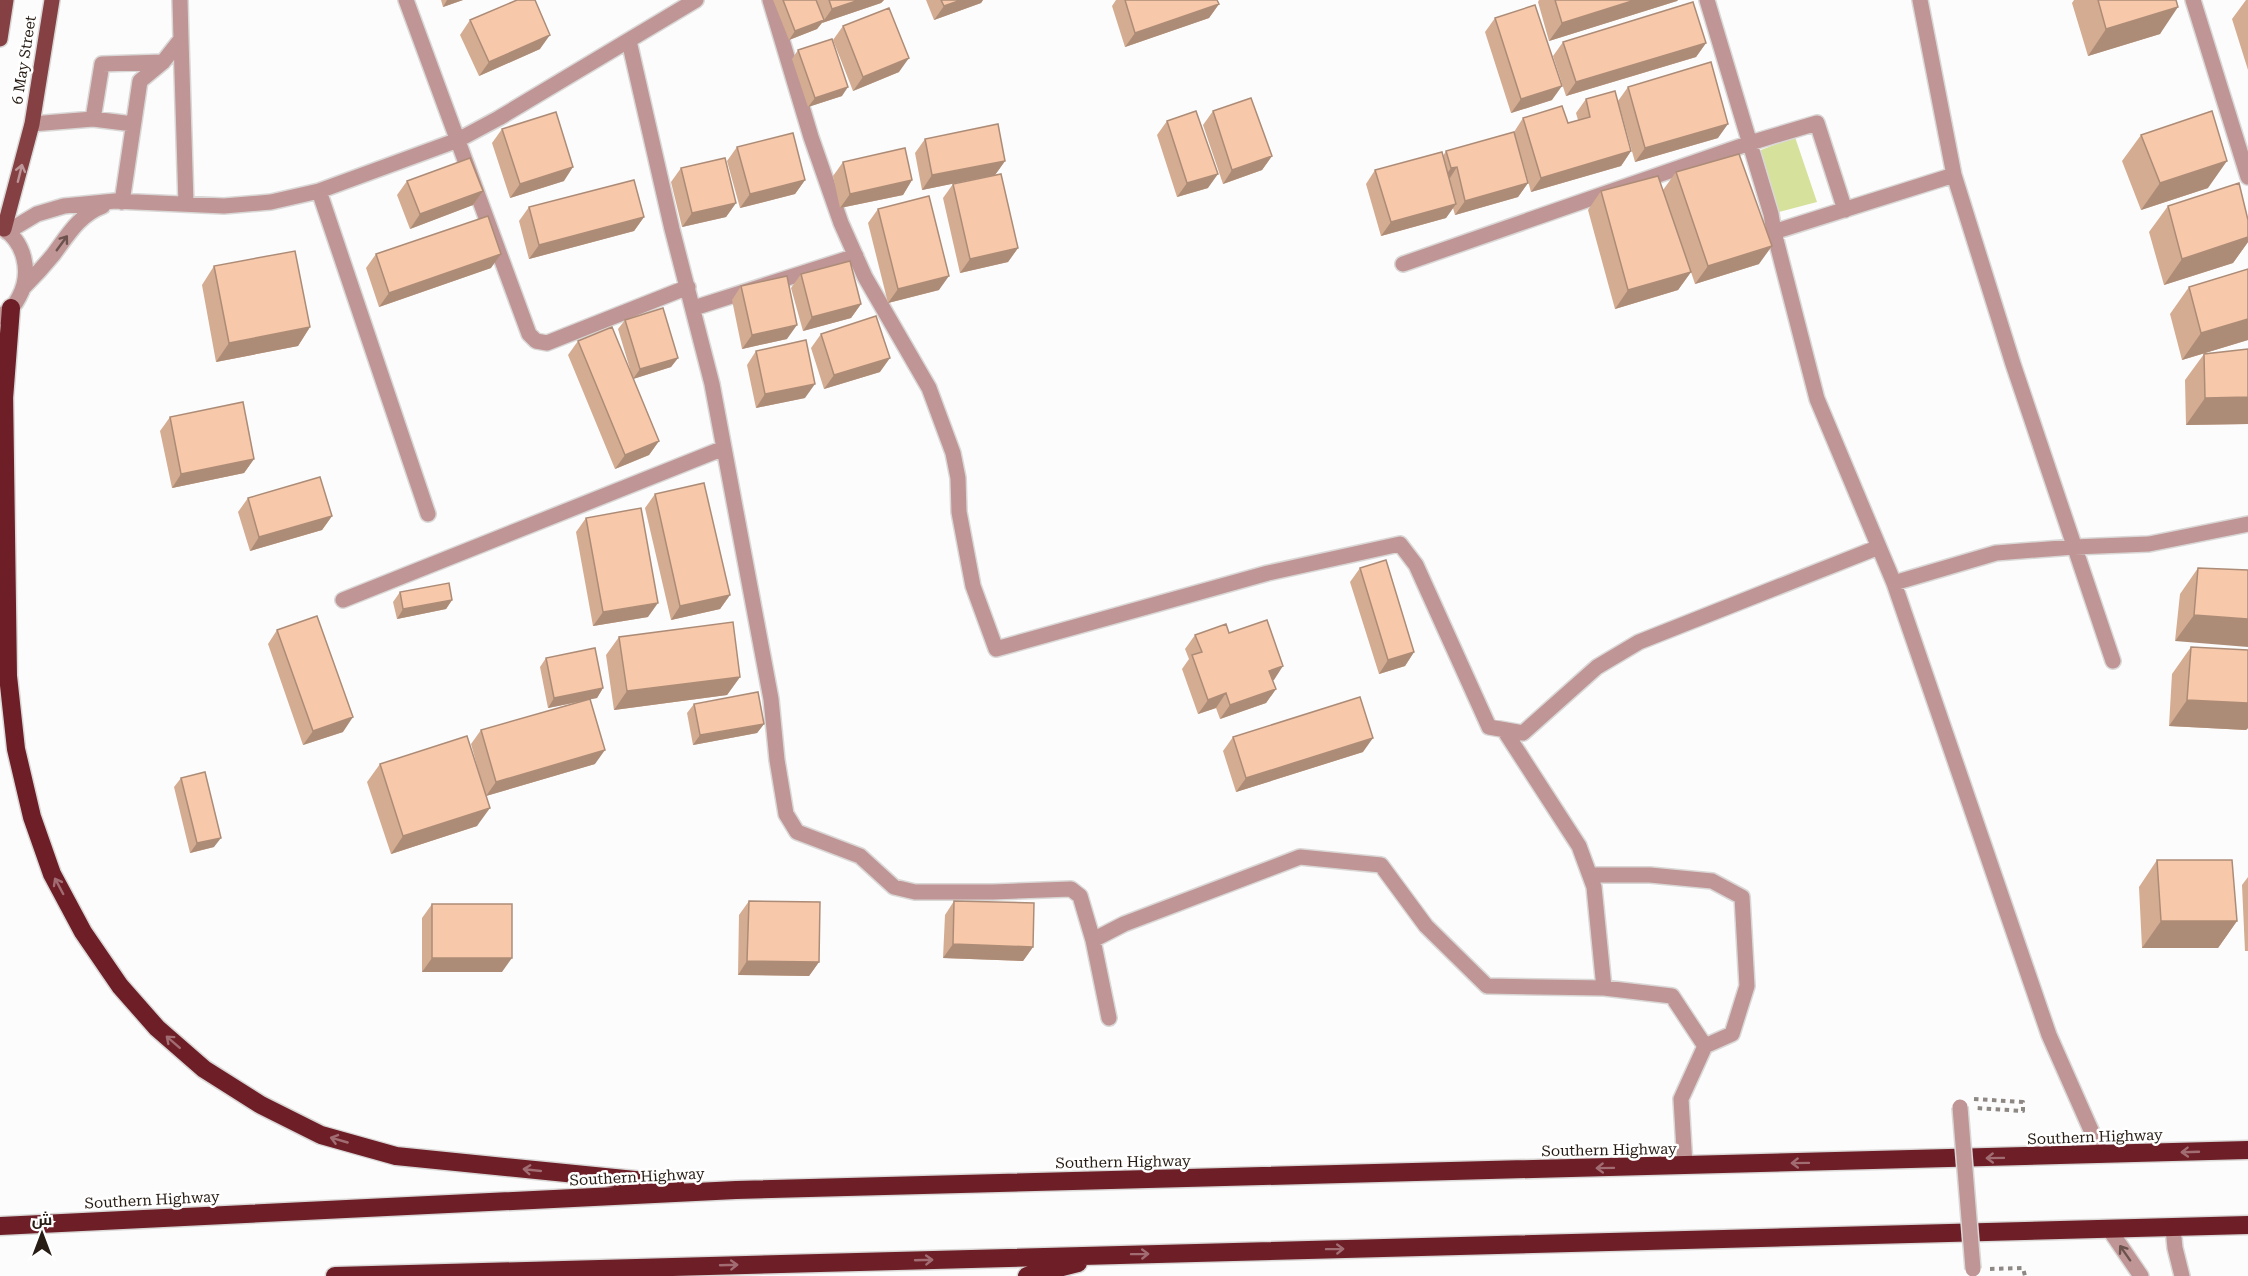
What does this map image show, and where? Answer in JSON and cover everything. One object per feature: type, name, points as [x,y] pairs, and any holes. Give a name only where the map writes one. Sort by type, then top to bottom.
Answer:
[{"type":"highway","points":[[0,460],[6,313]]},
{"type":"highway","points":[[4,389],[8,676],[16,749],[32,817],[52,874],[83,932],[120,986],[157,1028],[204,1070],[261,1105],[321,1135],[396,1156],[736,1190]]},
{"type":"highway","name":"Southern Highway","points":[[0,1226],[736,1190],[2248,1150]]},
{"type":"highway","points":[[335,1276],[2248,1225]]},
{"type":"highway","points":[[1028,1276],[1112,1255]]},
{"type":"main road","name":"6 May Street","points":[[0,39],[6,0]]},
{"type":"main road","name":"6 May Street","points":[[4,229],[32,124],[52,0]]},
{"type":"street","points":[[180,0],[186,204]]},
{"type":"street","points":[[406,0],[529,334],[536,341],[547,343],[688,286]]},
{"type":"street","points":[[24,287],[26,272],[24,257],[18,243],[4,229],[37,213],[64,206],[118,202],[224,206],[272,202],[319,191],[458,140],[696,0]]},
{"type":"street","points":[[770,0],[811,137],[841,223],[865,276],[929,388],[953,453],[958,478],[959,512],[973,586],[996,649],[1268,573],[1400,544],[1416,565],[1489,727],[1523,733],[1597,668],[1639,642],[1879,547]]},
{"type":"street","points":[[1707,0],[1772,214],[1774,232],[1817,399],[1894,583],[2049,1035],[2102,1155]]},
{"type":"street","points":[[1920,0],[1954,175],[2013,364],[2113,661]]},
{"type":"street","points":[[2193,0],[2248,177]]},
{"type":"street","points":[[118,202],[140,81],[163,62],[181,39]]},
{"type":"street","points":[[629,41],[672,229],[712,384],[771,699],[777,760],[786,814],[797,832],[860,856],[894,887],[915,892],[1071,889],[1080,896],[1093,940],[1109,1018]]},
{"type":"street","points":[[93,119],[102,64],[163,62]]},
{"type":"street","points":[[32,124],[93,119],[133,124]]},
{"type":"street","points":[[1402,264],[1750,143],[1817,123],[1845,210]]},
{"type":"street","points":[[1774,232],[1954,175]]},
{"type":"street","points":[[319,191],[428,514]]},
{"type":"street","points":[[6,313],[73,227],[91,211],[118,202]]},
{"type":"street","points":[[694,308],[856,256]]},
{"type":"street","points":[[343,600],[724,448]]},
{"type":"street","points":[[1894,583],[1996,553],[2149,544],[2248,524]]},
{"type":"street","points":[[1504,730],[1580,846],[1594,886],[1604,988]]},
{"type":"street","points":[[1093,940],[1124,924],[1300,857],[1381,865],[1426,926],[1486,986],[1604,988],[1672,996],[1706,1046]]},
{"type":"street","points":[[1590,875],[1650,875],[1712,881],[1742,897],[1747,986],[1732,1034],[1706,1046],[1682,1099],[1685,1166]]},
{"type":"street","points":[[1964,1103],[1973,1269]]},
{"type":"street","points":[[2173,1228],[2182,1276]]},
{"type":"street","points":[[2109,1229],[2141,1276]]},
{"type":"path","points":[[2023,1102],[2023,1111],[1964,1103],[2023,1102]]},
{"type":"path","points":[[1973,1269],[2023,1268],[2025,1276]]},
{"type":"green space","points":[[1795,137],[1817,202],[1771,214],[1753,153]]},
{"type":"building","points":[[517,0],[535,0],[550,35],[489,62],[470,20]]},
{"type":"building","points":[[783,0],[816,0],[824,20],[795,31]]},
{"type":"building","points":[[829,0],[859,0],[832,9]]},
{"type":"building","points":[[941,0],[961,0],[944,6]]},
{"type":"building","points":[[1125,0],[1217,0],[1219,4],[1135,33]]},
{"type":"building","points":[[1555,0],[1635,0],[1562,23]]},
{"type":"building","points":[[2098,0],[2176,0],[2178,7],[2106,29]]},
{"type":"building","points":[[1693,2],[1706,43],[1576,82],[1563,42]]},
{"type":"building","points":[[1535,5],[1562,86],[1521,99],[1495,18]]},
{"type":"building","points":[[889,8],[909,58],[863,77],[843,26]]},
{"type":"building","points":[[832,39],[848,87],[815,98],[798,50]]},
{"type":"building","points":[[1711,62],[1728,124],[1645,148],[1628,87]]},
{"type":"building","points":[[1615,91],[1631,151],[1541,178],[1523,118],[1562,106],[1568,123],[1590,117],[1586,99]]},
{"type":"building","points":[[1251,98],[1272,156],[1232,170],[1213,111]]},
{"type":"building","points":[[1196,111],[1218,174],[1187,183],[1167,121]]},
{"type":"building","points":[[2212,111],[2227,161],[2160,183],[2141,135]]},
{"type":"building","points":[[556,112],[573,167],[520,184],[502,129]]},
{"type":"building","points":[[998,124],[1005,161],[932,175],[925,139]]},
{"type":"building","points":[[1514,132],[1528,183],[1465,201],[1457,167],[1451,168],[1446,151]]},
{"type":"building","points":[[793,133],[805,180],[750,194],[737,147]]},
{"type":"building","points":[[905,148],[912,180],[850,194],[843,162]]},
{"type":"building","points":[[1442,152],[1456,204],[1391,222],[1375,170]]},
{"type":"building","points":[[1739,154],[1772,246],[1708,266],[1676,172]]},
{"type":"building","points":[[470,158],[483,191],[420,214],[407,181]]},
{"type":"building","points":[[725,158],[736,203],[692,213],[681,168]]},
{"type":"building","points":[[1001,174],[1018,248],[970,259],[953,184]]},
{"type":"building","points":[[1658,176],[1691,272],[1628,290],[1601,191]]},
{"type":"building","points":[[634,180],[644,217],[539,245],[529,207]]},
{"type":"building","points":[[2239,183],[2248,220],[2248,237],[2182,259],[2168,206]]},
{"type":"building","points":[[929,196],[949,276],[898,289],[878,209]]},
{"type":"building","points":[[488,216],[501,254],[389,293],[376,254]]},
{"type":"building","points":[[295,251],[310,327],[229,343],[214,266]]},
{"type":"building","points":[[850,261],[861,304],[812,317],[801,274]]},
{"type":"building","points":[[2248,269],[2248,319],[2201,333],[2189,287]]},
{"type":"building","points":[[787,276],[797,325],[752,335],[741,286]]},
{"type":"building","points":[[663,308],[678,358],[640,369],[625,320]]},
{"type":"building","points":[[876,316],[890,358],[834,375],[821,334]]},
{"type":"building","points":[[612,327],[659,441],[625,455],[578,341]]},
{"type":"building","points":[[806,340],[815,384],[765,394],[756,351]]},
{"type":"building","points":[[2248,349],[2248,397],[2205,398],[2204,354]]},
{"type":"building","points":[[243,402],[254,459],[181,474],[170,417]]},
{"type":"building","points":[[320,477],[332,516],[259,537],[248,498]]},
{"type":"building","points":[[704,483],[730,595],[680,606],[655,494]]},
{"type":"building","points":[[641,508],[658,603],[603,612],[586,518]]},
{"type":"building","points":[[1386,560],[1414,652],[1388,660],[1360,568]]},
{"type":"building","points":[[2198,568],[2248,570],[2248,619],[2194,615]]},
{"type":"building","points":[[449,583],[452,600],[403,609],[400,592]]},
{"type":"building","points":[[317,616],[353,717],[313,731],[277,630]]},
{"type":"building","points":[[1267,620],[1283,666],[1269,671],[1276,689],[1230,705],[1226,693],[1208,700],[1192,655],[1202,652],[1195,635],[1226,624],[1229,633]]},
{"type":"building","points":[[733,622],[740,677],[627,691],[619,637]]},
{"type":"building","points":[[2191,647],[2248,650],[2248,703],[2187,700]]},
{"type":"building","points":[[595,648],[603,688],[554,698],[546,658]]},
{"type":"building","points":[[758,692],[764,724],[700,735],[694,704]]},
{"type":"building","points":[[1360,697],[1373,738],[1246,778],[1233,737]]},
{"type":"building","points":[[590,699],[605,750],[496,782],[481,730]]},
{"type":"building","points":[[467,736],[490,808],[403,836],[380,764]]},
{"type":"building","points":[[205,772],[221,838],[197,843],[181,778]]},
{"type":"building","points":[[2157,860],[2232,860],[2237,921],[2161,921]]},
{"type":"building","points":[[749,901],[820,902],[819,962],[747,961]]},
{"type":"building","points":[[954,901],[1034,903],[1033,947],[953,944]]},
{"type":"building","points":[[432,904],[512,904],[512,958],[432,958]]}]
